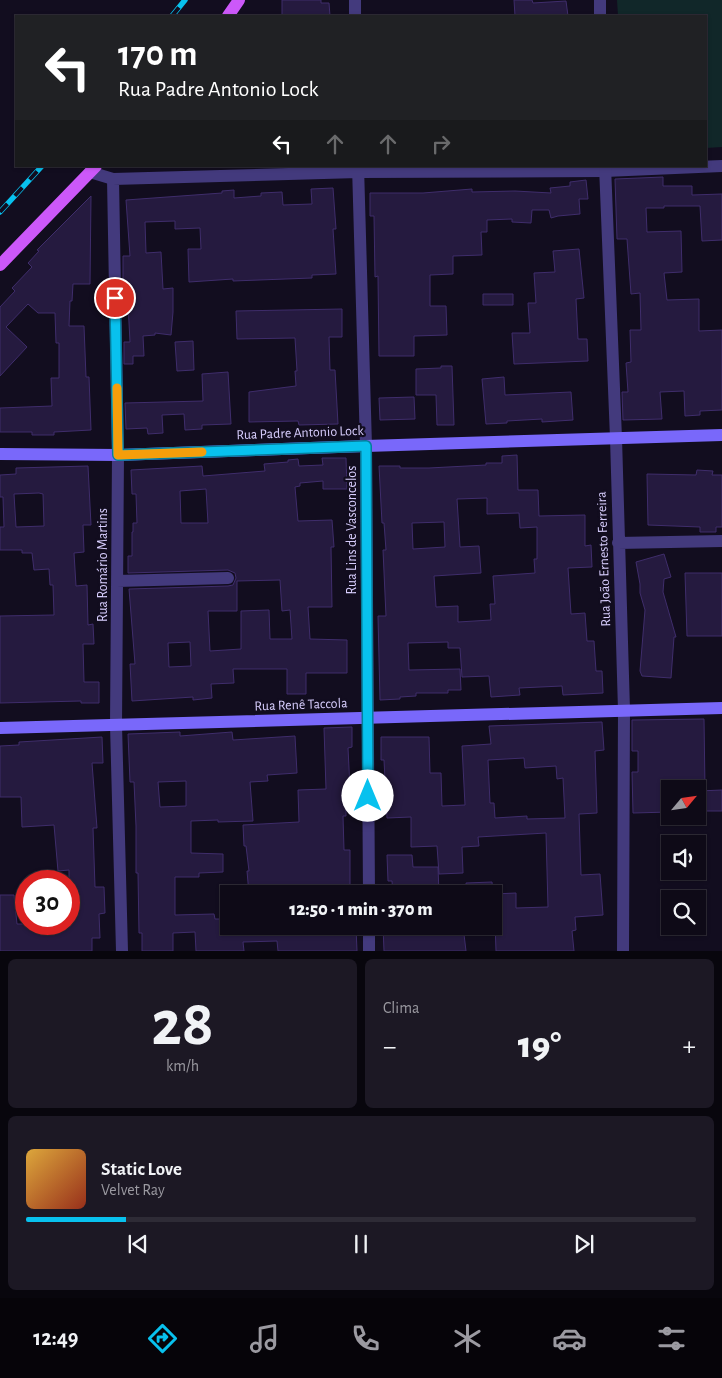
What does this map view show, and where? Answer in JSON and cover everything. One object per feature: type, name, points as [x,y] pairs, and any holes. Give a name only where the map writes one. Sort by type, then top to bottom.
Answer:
[{"type":"main road","points":[[229,15],[239,0]]},
{"type":"main road","points":[[0,265],[93,169]]},
{"type":"main road","name":"Rua Padre Antonio Lock","points":[[0,454],[118,455],[722,435]]},
{"type":"main road","name":"Rua Renê Taccola","points":[[0,728],[722,708]]},
{"type":"street","points":[[355,0],[355,15]]},
{"type":"street","points":[[600,0],[600,15]]},
{"type":"street","points":[[707,166],[722,166]]},
{"type":"street","points":[[93,169],[113,180],[358,169],[605,169],[683,167]]},
{"type":"street","name":"Rua Lins de Vasconcelos","points":[[358,169],[366,446],[369,885]]},
{"type":"street","name":"Rua João Ernesto Ferreira","points":[[605,169],[616,438],[624,710],[623,950]]},
{"type":"street","name":"Rua Romário Martins","points":[[113,180],[118,455],[116,726],[122,950]]},
{"type":"street","points":[[618,543],[722,541]]},
{"type":"street","points":[[117,581],[228,578]]},
{"type":"street","points":[[369,935],[369,950]]},
{"type":"green space","points":[[617,0],[722,0],[722,147],[707,148],[707,15],[618,15]]},
{"type":"building","points":[[282,0],[321,0],[321,3],[329,3],[330,15],[282,15]]},
{"type":"building","points":[[514,0],[532,0],[533,3],[566,1],[568,15],[515,15]]},
{"type":"building","points":[[663,177],[663,186],[692,186],[692,195],[722,194],[722,240],[702,241],[700,206],[646,208],[647,232],[681,231],[682,272],[664,273],[667,300],[699,299],[699,331],[722,330],[722,410],[700,411],[700,415],[685,416],[684,391],[660,392],[662,419],[623,420],[622,392],[628,392],[626,363],[631,362],[630,330],[641,330],[640,293],[631,294],[627,239],[617,239],[615,179]]},
{"type":"building","points":[[586,180],[588,199],[579,199],[580,214],[551,218],[549,210],[532,210],[531,223],[512,222],[512,219],[487,220],[487,232],[481,232],[482,255],[453,256],[453,274],[430,275],[430,306],[446,306],[447,335],[414,336],[414,356],[379,356],[378,276],[375,277],[374,216],[370,216],[370,193],[423,193],[472,189],[472,192],[515,191],[551,193],[550,188],[570,186],[570,182]]},
{"type":"building","points":[[333,188],[336,229],[333,229],[336,274],[312,275],[312,278],[233,281],[233,279],[189,282],[188,249],[201,249],[200,228],[175,229],[175,221],[145,222],[146,253],[161,252],[163,289],[173,288],[171,335],[155,333],[155,335],[143,336],[144,356],[133,356],[133,364],[124,364],[124,342],[130,342],[127,284],[123,284],[123,256],[130,256],[126,200],[222,193],[222,191],[234,190],[234,198],[261,196],[261,193],[282,192],[283,205],[312,204],[311,189]]},
{"type":"building","points":[[91,196],[90,284],[73,284],[69,326],[84,326],[86,377],[89,377],[91,430],[54,432],[54,435],[32,435],[32,432],[0,432],[0,408],[52,406],[51,378],[59,378],[59,343],[56,343],[55,313],[38,313],[28,304],[6,327],[27,347],[0,376],[0,307],[15,291],[12,288],[32,267],[28,263],[39,251],[37,250]]},
{"type":"building","points":[[579,249],[584,298],[576,299],[578,339],[587,339],[588,361],[514,364],[512,333],[530,333],[528,303],[536,303],[534,273],[555,272],[553,251]]},
{"type":"building","points":[[483,294],[513,294],[513,305],[483,305]]},
{"type":"building","points":[[342,309],[342,337],[329,337],[330,370],[335,370],[338,424],[299,425],[298,421],[249,422],[249,392],[296,386],[295,338],[237,339],[236,311]]},
{"type":"building","points":[[193,341],[194,370],[177,371],[175,342]]},
{"type":"building","points":[[441,366],[452,366],[454,425],[437,425],[436,395],[416,395],[416,369],[441,368]]},
{"type":"building","points":[[228,372],[231,424],[202,425],[202,429],[185,430],[184,414],[162,415],[163,433],[148,434],[147,428],[126,429],[125,403],[203,401],[202,374]]},
{"type":"building","points":[[504,377],[505,395],[571,392],[573,420],[542,422],[542,419],[486,424],[482,379]]},
{"type":"building","points":[[414,397],[415,419],[380,420],[379,398]]},
{"type":"building","points":[[517,455],[518,490],[538,490],[539,516],[585,515],[585,546],[591,545],[592,567],[568,568],[571,614],[585,613],[587,641],[594,641],[596,671],[602,671],[603,693],[563,695],[562,686],[519,688],[520,695],[491,697],[489,676],[462,677],[460,648],[448,648],[448,642],[408,643],[409,670],[460,669],[461,690],[448,690],[448,693],[416,693],[416,696],[380,700],[378,616],[386,616],[383,550],[386,550],[384,523],[382,523],[379,466],[429,468],[486,465],[486,463],[502,463],[502,456]],"holes":[[[487,498],[487,514],[519,513],[520,528],[537,527],[537,559],[534,559],[535,573],[493,576],[495,604],[490,604],[491,620],[458,622],[458,606],[436,607],[434,576],[481,573],[479,546],[460,547],[457,499]],[[444,522],[445,547],[413,549],[412,523]]]},
{"type":"building","points":[[322,458],[346,458],[347,489],[323,489],[323,481],[300,483],[300,486],[295,487],[298,521],[332,520],[334,547],[331,547],[332,607],[308,607],[310,639],[347,640],[347,673],[306,673],[306,694],[287,694],[287,669],[233,669],[234,683],[211,684],[212,698],[193,700],[193,697],[132,701],[130,664],[135,664],[129,589],[228,586],[233,585],[236,578],[235,573],[228,570],[128,573],[128,556],[132,556],[133,523],[137,523],[136,494],[132,494],[131,470],[202,466],[203,476],[265,471],[264,464],[288,462],[288,460],[298,459],[299,466],[323,465]],"holes":[[[206,489],[208,523],[181,523],[180,491]],[[280,580],[282,611],[290,610],[292,639],[270,639],[269,610],[241,611],[241,649],[210,651],[208,611],[237,611],[237,581]],[[190,642],[191,666],[169,667],[168,643]]]},
{"type":"building","points":[[88,466],[91,525],[83,525],[84,552],[74,553],[76,586],[87,585],[88,625],[93,624],[94,644],[83,644],[84,682],[99,682],[99,703],[81,703],[81,701],[0,703],[0,616],[54,615],[53,585],[50,585],[49,569],[34,570],[32,553],[22,553],[22,550],[0,550],[0,527],[4,527],[3,497],[0,497],[0,475],[16,474],[16,468]],"holes":[[[14,494],[43,494],[44,526],[16,527]]]},
{"type":"building","points":[[697,470],[713,471],[712,475],[722,475],[722,527],[716,527],[716,532],[700,532],[700,527],[648,525],[647,474],[696,475]]},
{"type":"building","points":[[664,554],[671,577],[664,579],[663,592],[676,637],[674,637],[671,678],[642,676],[640,671],[645,610],[640,593],[636,562]]},
{"type":"building","points":[[685,573],[722,573],[722,636],[687,636]]},
{"type":"building","points":[[704,719],[705,780],[661,780],[661,812],[633,813],[632,772],[638,772],[638,751],[632,751],[632,720]]},
{"type":"building","points":[[602,722],[604,750],[595,751],[597,813],[579,814],[581,875],[600,874],[603,915],[575,917],[576,930],[572,931],[574,951],[496,951],[495,935],[502,935],[502,894],[516,893],[516,908],[548,907],[546,833],[478,837],[479,846],[462,847],[463,873],[439,874],[437,846],[411,847],[411,817],[387,818],[384,760],[381,760],[381,737],[429,737],[430,773],[441,773],[442,806],[465,805],[462,746],[491,744],[489,726]],"holes":[[[524,758],[525,768],[556,766],[557,779],[563,778],[565,818],[527,819],[527,816],[495,818],[494,803],[490,803],[488,760]]]},
{"type":"building","points":[[352,727],[352,747],[348,748],[350,788],[346,788],[346,816],[343,816],[344,850],[350,850],[350,885],[248,885],[247,871],[249,871],[246,846],[244,846],[243,825],[299,822],[298,790],[326,789],[324,728]]},
{"type":"building","points":[[180,732],[180,736],[232,732],[233,740],[295,736],[297,773],[267,775],[268,781],[250,782],[253,821],[191,821],[191,853],[223,854],[223,872],[199,873],[199,877],[175,877],[175,915],[214,914],[215,919],[220,919],[220,935],[356,935],[357,951],[278,951],[277,941],[243,942],[244,951],[196,951],[195,932],[173,933],[173,951],[142,951],[142,933],[139,933],[138,873],[136,873],[134,782],[130,782],[128,734]],"holes":[[[186,781],[186,806],[160,807],[158,782]]]},
{"type":"building","points":[[102,737],[103,763],[92,763],[97,828],[93,828],[95,887],[104,887],[105,913],[99,914],[100,938],[92,938],[92,951],[0,951],[0,895],[14,895],[15,935],[80,935],[80,870],[58,870],[54,825],[22,827],[21,797],[0,797],[0,746],[19,745],[19,742]]},
{"type":"building","points":[[722,790],[722,811],[706,811],[706,791]]},
{"type":"building","points":[[387,855],[412,855],[413,867],[438,867],[439,885],[392,885],[392,881],[388,881]]},
{"type":"building","points":[[492,882],[492,885],[466,885],[466,883]]},
{"type":"building","points":[[383,935],[464,935],[466,951],[384,951]]},
{"type":"railway","points":[[173,15],[185,0]]},
{"type":"railway","points":[[0,212],[41,167]]},
{"type":"slow traffic","points":[[117,388],[118,455],[202,452]]},
{"type":"route","points":[[115,298],[118,455],[366,446],[368,796]]}]
